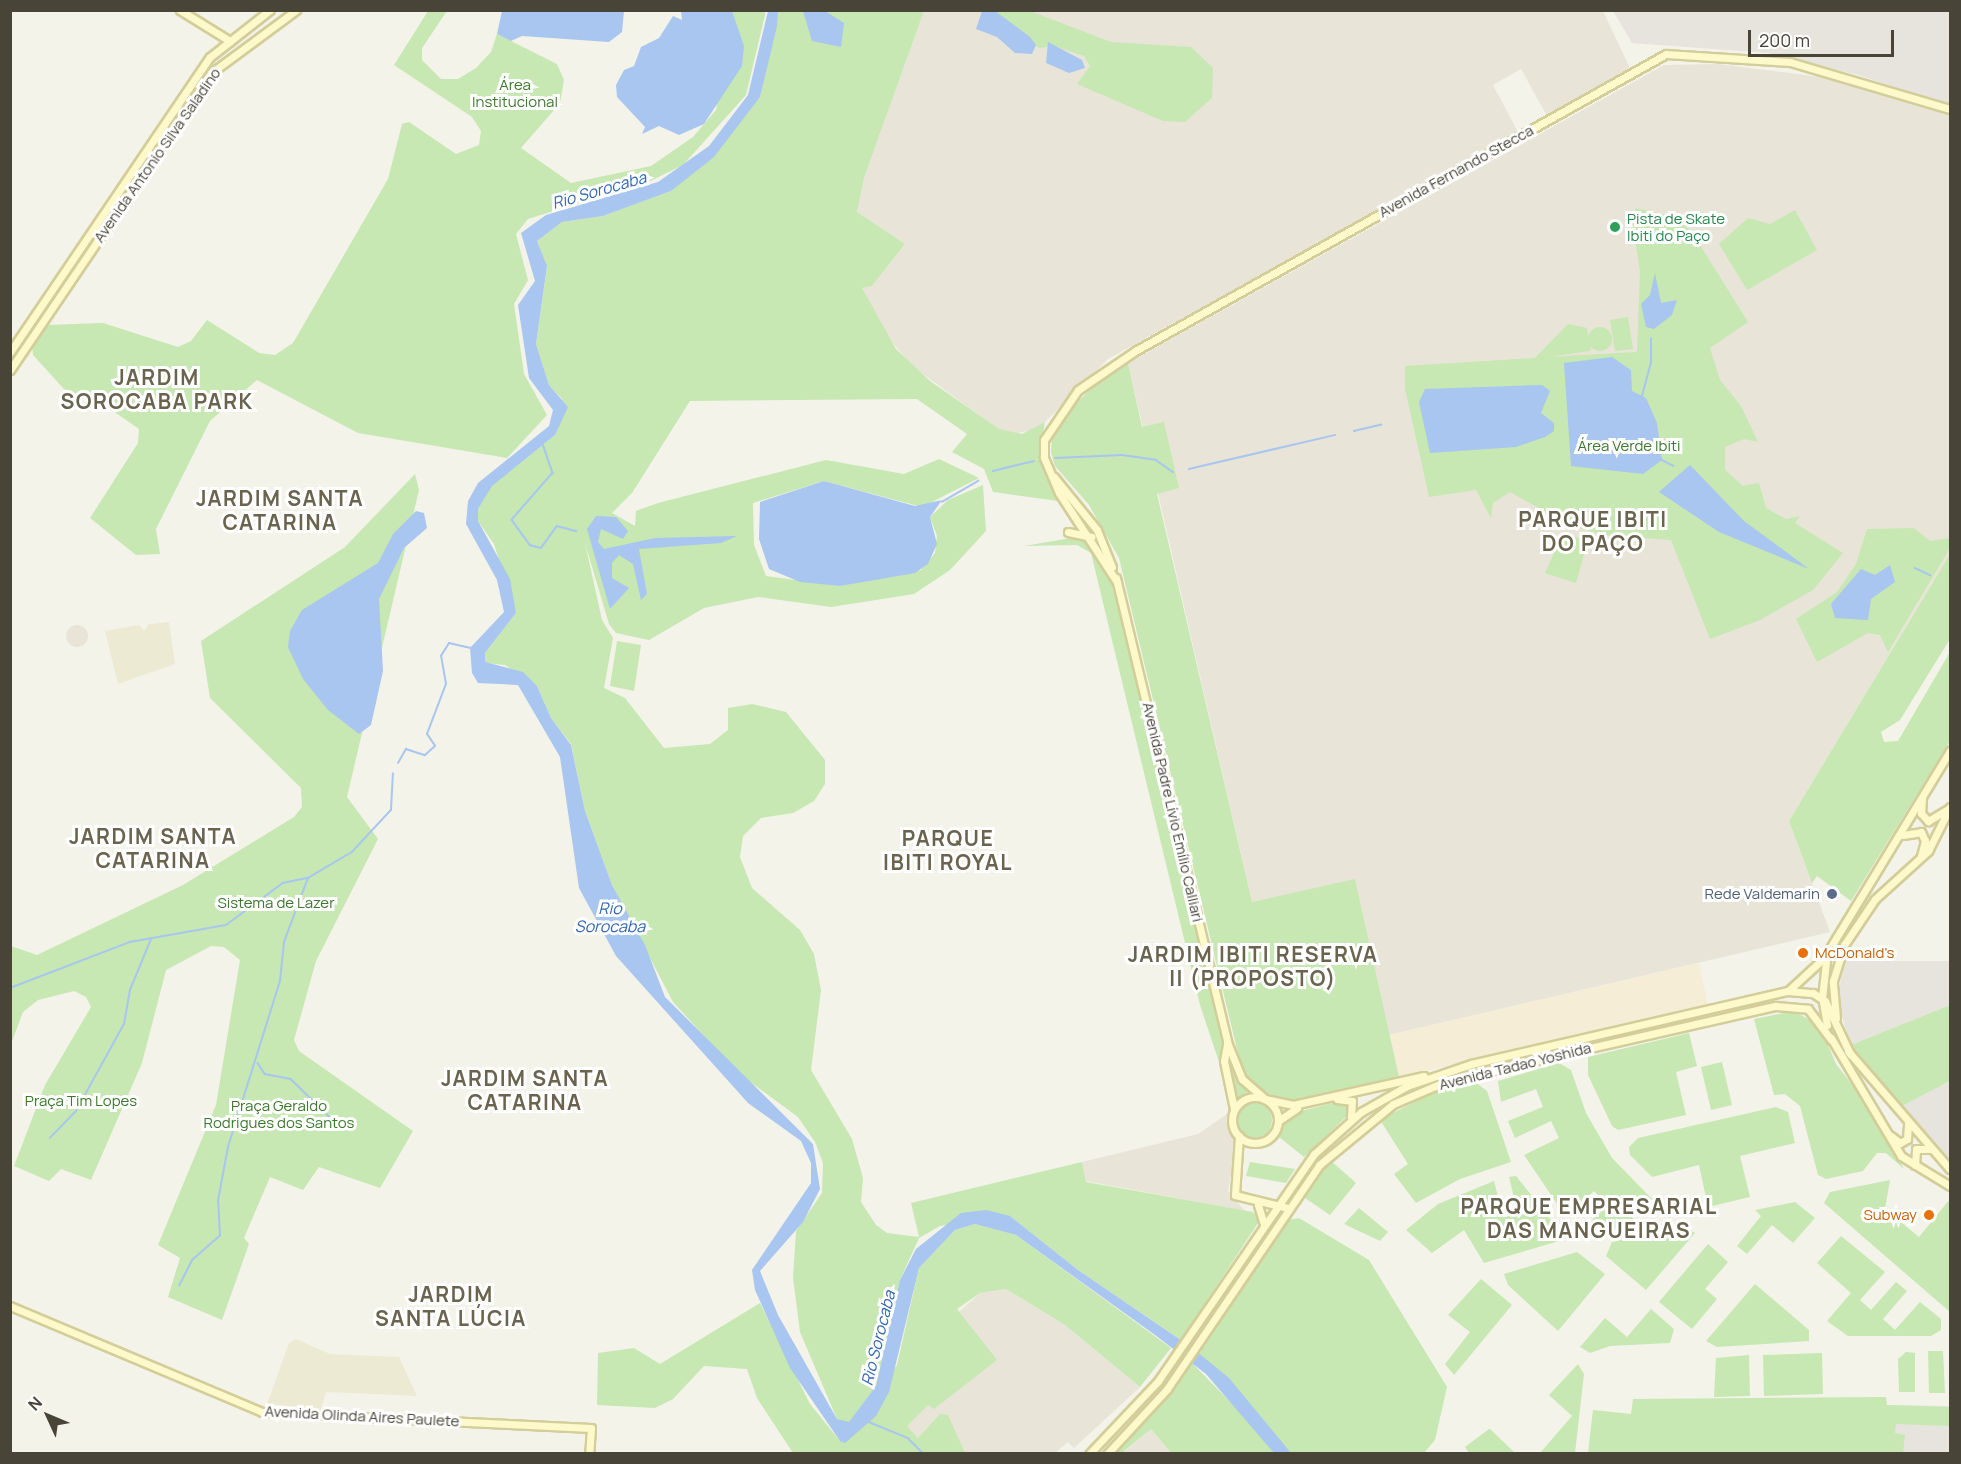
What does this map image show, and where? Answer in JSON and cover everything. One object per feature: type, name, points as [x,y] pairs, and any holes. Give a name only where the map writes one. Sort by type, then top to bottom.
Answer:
[{"type":"main road","points":[[180,10],[212,32],[230,41]]},
{"type":"main road","name":"Avenida Antonio Silva Saladino","points":[[10,352],[155,138],[220,48],[270,10]]},
{"type":"main road","name":"Avenida Antonio Silva Saladino","points":[[10,370],[211,73],[296,10]]},
{"type":"main road","points":[[212,32],[220,48]]},
{"type":"main road","name":"Avenida Fernando Stecca","points":[[1061,503],[1050,473],[1044,440],[1055,418],[1103,369],[1666,54],[1790,62],[1950,108]]},
{"type":"main road","points":[[68,284],[89,247],[88,236]]},
{"type":"main road","name":"Avenida Padre Lívio Emílio Calliari","points":[[1050,473],[1097,530],[1117,582],[1227,1042],[1242,1079],[1265,1099]]},
{"type":"main road","name":"Avenida Padre Lívio Emílio Calliari","points":[[1061,503],[1091,537],[1117,582]]},
{"type":"main road","points":[[1068,532],[1091,537]]},
{"type":"main road","points":[[1887,856],[1950,751]]},
{"type":"main road","points":[[1923,797],[1922,813],[1928,821],[1938,819],[1950,807]]},
{"type":"main road","points":[[1850,1054],[1833,1001],[1839,953],[1875,899],[1920,858],[1950,807]]},
{"type":"main road","points":[[1887,856],[1904,833],[1914,830],[1925,841],[1920,858]]},
{"type":"main road","name":"Avenida Tadao Yoshida","points":[[1089,1454],[1119,1426],[1204,1316],[1275,1207],[1314,1154],[1347,1124],[1379,1101],[1435,1074],[1788,991],[1815,972],[1887,856]]},
{"type":"main road","points":[[1826,954],[1822,998],[1832,1040]]},
{"type":"main road","name":"Avenida Tadao Yoshida","points":[[1788,991],[1822,998]]},
{"type":"main road","points":[[1822,998],[1850,1054],[1950,1169]]},
{"type":"main road","name":"Avenida Tadao Yoshida","points":[[1107,1454],[1128,1433],[1213,1322],[1319,1165],[1363,1124],[1449,1080],[1788,1004],[1814,1013],[1881,1118]]},
{"type":"main road","name":"Avenida Padre Lívio Emílio Calliari","points":[[1227,1042],[1224,1061],[1233,1113]]},
{"type":"main road","points":[[1288,1208],[1258,1204],[1233,1192],[1239,1136],[1233,1113],[1244,1100],[1265,1099],[1293,1105],[1435,1074]]},
{"type":"main road","points":[[1239,1136],[1263,1141],[1286,1111],[1343,1097],[1355,1107],[1347,1124]]},
{"type":"main road","points":[[1265,1099],[1278,1121]]},
{"type":"main road","points":[[1881,1118],[1900,1143],[1910,1134],[1904,1117]]},
{"type":"main road","points":[[1881,1118],[1889,1140],[1917,1168],[1950,1186]]},
{"type":"main road","points":[[1917,1168],[1911,1158],[1916,1149],[1926,1147],[1937,1154]]},
{"type":"main road","points":[[1258,1204],[1264,1226]]},
{"type":"main road","name":"Avenida Olinda Aires Paulete","points":[[10,1306],[262,1412],[591,1428],[590,1454]]},
{"type":"shaded area","points":[[924,11],[1603,11],[1629,66],[1628,72],[1547,116],[1521,69],[1493,85],[1518,132],[1108,359],[1038,429],[1014,434],[998,429],[912,366],[883,331],[862,288],[872,286],[905,244],[857,212],[864,178]]},
{"type":"shaded area","points":[[1613,11],[1950,11],[1950,106],[1858,75],[1768,53],[1632,43]]},
{"type":"shaded area","name":"PARQUE IBITI DO PAÇO","points":[[1718,64],[1852,81],[1950,113],[1950,554],[1789,821],[1830,932],[1389,1035],[1355,880],[1252,902],[1128,363],[1664,65]]},
{"type":"shaded area","points":[[169,622],[175,664],[118,684],[105,631],[139,625],[144,631],[149,624]]},
{"type":"shaded area","points":[[77,625],[85,628],[88,636],[85,644],[77,647],[69,644],[66,636],[69,628]]},
{"type":"shaded area","points":[[1844,961],[1950,961],[1950,1005],[1851,1045],[1837,1001]]},
{"type":"shaded area","points":[[1699,963],[1708,1006],[1399,1077],[1389,1035]]},
{"type":"shaded area","points":[[1950,1081],[1950,1160],[1902,1106]]},
{"type":"shaded area","points":[[1227,1114],[1228,1131],[1237,1144],[1228,1191],[1245,1211],[1086,1181],[1082,1162],[1198,1134]]},
{"type":"shaded area","points":[[1006,1289],[1065,1325],[1140,1387],[1074,1448],[1068,1442],[1055,1453],[934,1453],[899,1419],[944,1325],[980,1293]]},
{"type":"shaded area","points":[[296,1339],[330,1354],[399,1357],[417,1396],[326,1392],[321,1409],[267,1404],[289,1343]]},
{"type":"shaded area","points":[[1886,1405],[1950,1406],[1950,1453],[1880,1454]]},
{"type":"shaded area","points":[[1151,1429],[1171,1453],[1122,1454]]},
{"type":"green space","name":"Área Institucional","points":[[428,11],[447,11],[422,48],[422,60],[441,79],[458,79],[476,68],[491,52],[497,34],[557,64],[564,80],[560,103],[521,148],[571,183],[651,166],[693,137],[716,110],[732,11],[765,11],[765,15],[746,95],[683,165],[634,189],[586,195],[579,203],[528,219],[516,234],[528,280],[514,304],[524,374],[547,415],[507,458],[358,433],[257,380],[210,421],[156,529],[160,554],[136,555],[90,518],[138,443],[139,429],[106,406],[64,389],[33,355],[32,343],[45,325],[103,323],[178,347],[191,341],[207,320],[259,353],[275,355],[293,343],[388,179],[402,124],[409,122],[456,154],[479,145],[481,131],[472,117],[394,65]]},
{"type":"green space","points":[[778,11],[924,11],[864,178],[857,212],[905,244],[872,286],[862,288],[896,349],[930,381],[999,429],[1022,434],[1045,422],[1039,455],[1058,501],[993,492],[984,469],[952,452],[967,434],[917,399],[690,401],[632,493],[612,513],[635,526],[636,511],[658,503],[826,460],[904,474],[939,459],[979,478],[922,507],[824,481],[753,503],[754,545],[766,576],[840,586],[921,570],[935,553],[937,536],[930,517],[948,500],[983,485],[986,531],[950,570],[914,594],[831,607],[758,597],[704,608],[649,640],[616,633],[609,624],[585,543],[602,620],[613,638],[604,688],[625,698],[664,748],[710,744],[728,730],[728,708],[752,704],[786,712],[825,760],[825,784],[814,801],[793,813],[761,818],[743,836],[740,857],[752,888],[800,930],[814,954],[821,990],[811,1070],[852,1139],[863,1178],[861,1202],[876,1225],[887,1233],[919,1237],[911,1203],[1082,1162],[1086,1182],[1253,1212],[1260,1220],[1181,1340],[1078,1270],[1010,1216],[940,1226],[919,1238],[900,1280],[876,1386],[849,1423],[837,1419],[800,1332],[793,1278],[796,1231],[822,1193],[823,1163],[815,1142],[798,1117],[738,1073],[673,1002],[612,885],[585,811],[571,744],[551,718],[537,686],[505,665],[485,663],[485,653],[516,613],[494,544],[478,521],[478,509],[491,486],[555,435],[562,399],[549,385],[536,344],[547,267],[537,241],[562,222],[603,216],[671,191],[760,97]]},
{"type":"green space","points":[[984,11],[1030,11],[1111,42],[1191,47],[1213,68],[1212,98],[1185,122],[1163,121],[1077,84],[1090,66],[1084,56],[1054,46],[1039,48]]},
{"type":"green space","name":"Área Verde Ibiti","points":[[1636,208],[1675,217],[1692,232],[1748,322],[1710,348],[1720,380],[1741,406],[1758,442],[1744,439],[1725,447],[1725,470],[1743,486],[1759,483],[1766,508],[1786,519],[1800,516],[1795,523],[1843,553],[1813,590],[1760,620],[1710,639],[1671,540],[1603,535],[1569,525],[1510,492],[1493,503],[1491,518],[1476,490],[1429,497],[1405,389],[1405,366],[1535,358],[1568,324],[1587,328],[1591,351],[1547,357],[1637,352],[1640,272],[1632,217]]},
{"type":"green space","points":[[1795,210],[1817,250],[1747,290],[1719,244],[1748,218],[1770,224]]},
{"type":"green space","points":[[1628,317],[1633,349],[1615,351],[1610,320]]},
{"type":"green space","points":[[1600,327],[1609,330],[1612,339],[1609,348],[1600,351],[1591,348],[1588,339],[1591,330]]},
{"type":"green space","points":[[1128,363],[1142,427],[1164,422],[1179,488],[1157,494],[1252,902],[1355,879],[1399,1077],[1291,1102],[1257,1090],[1241,1066],[1119,558],[1089,505],[1055,466],[1051,452],[1052,437],[1070,410],[1097,382]]},
{"type":"green space","points":[[415,474],[419,490],[347,797],[378,839],[316,961],[294,1040],[299,1051],[413,1131],[380,1188],[319,1167],[303,1190],[270,1177],[244,1238],[249,1244],[222,1320],[168,1297],[180,1258],[158,1245],[216,1105],[240,960],[224,947],[211,946],[166,970],[142,1063],[91,1180],[61,1169],[49,1181],[14,1166],[45,1085],[91,1007],[86,997],[74,991],[38,1000],[23,1012],[11,1044],[11,946],[37,955],[183,885],[294,817],[302,807],[301,788],[210,698],[201,641],[345,547]]},
{"type":"green space","points":[[1914,528],[1930,541],[1950,538],[1950,548],[1888,652],[1880,635],[1868,633],[1817,662],[1796,619],[1837,592],[1856,564],[1867,529]]},
{"type":"green space","points":[[1563,533],[1588,541],[1576,583],[1545,573]]},
{"type":"green space","points":[[1083,536],[1112,577],[1122,613],[1224,1039],[1248,1094],[1236,1099],[1223,1044],[1219,1062],[1200,1005],[1091,553],[1077,545],[1024,546]]},
{"type":"green space","points":[[1950,554],[1950,639],[1900,720],[1881,732],[1884,742],[1898,741],[1950,652],[1950,741],[1851,901],[1817,876],[1812,883],[1789,821]]},
{"type":"green space","points":[[617,641],[641,645],[634,691],[610,686]]},
{"type":"green space","points":[[1950,1005],[1950,1081],[1902,1106],[1851,1045]]},
{"type":"green space","points":[[1794,1011],[1820,1026],[1836,1064],[1874,1113],[1904,1169],[1886,1153],[1877,1153],[1863,1171],[1826,1179],[1818,1175],[1800,1106],[1785,1094],[1774,1095],[1754,1019]]},
{"type":"green space","points":[[1689,1033],[1697,1066],[1676,1072],[1686,1115],[1618,1130],[1612,1126],[1588,1075],[1588,1057]]},
{"type":"green space","points":[[1722,1062],[1732,1105],[1711,1110],[1701,1067]]},
{"type":"green space","points":[[1559,1063],[1571,1070],[1586,1113],[1612,1158],[1652,1199],[1632,1217],[1637,1224],[1582,1236],[1579,1233],[1608,1205],[1594,1191],[1566,1217],[1524,1155],[1559,1138],[1551,1121],[1515,1138],[1508,1121],[1543,1107],[1536,1089],[1501,1102],[1498,1081]]},
{"type":"green space","points":[[1474,1081],[1487,1091],[1511,1162],[1460,1179],[1416,1203],[1394,1174],[1408,1164],[1380,1120],[1429,1094]]},
{"type":"green space","points":[[1341,1101],[1349,1106],[1348,1115],[1304,1157],[1279,1137],[1289,1114]]},
{"type":"green space","points":[[1254,1102],[1267,1107],[1272,1120],[1267,1133],[1254,1138],[1241,1133],[1236,1120],[1241,1107]]},
{"type":"green space","points":[[1776,1107],[1788,1112],[1795,1143],[1740,1156],[1750,1197],[1708,1207],[1699,1165],[1652,1177],[1630,1155],[1629,1147],[1638,1138]]},
{"type":"green space","points":[[1330,1160],[1356,1183],[1330,1215],[1305,1198]]},
{"type":"green space","points":[[1250,1162],[1295,1169],[1286,1183],[1246,1176]]},
{"type":"green space","points":[[1516,1176],[1561,1232],[1556,1242],[1484,1263],[1464,1230],[1432,1253],[1406,1230],[1438,1204],[1494,1181],[1503,1217],[1518,1214],[1509,1177]]},
{"type":"green space","points":[[1890,1180],[1885,1209],[1919,1237],[1950,1199],[1950,1312],[1824,1203],[1830,1192]]},
{"type":"green space","points":[[1795,1202],[1815,1218],[1793,1243],[1772,1225],[1747,1254],[1737,1246],[1761,1216],[1755,1210]]},
{"type":"green space","points":[[1359,1208],[1388,1232],[1380,1241],[1344,1224]]},
{"type":"green space","points":[[1299,1218],[1369,1260],[1447,1387],[1435,1440],[1424,1453],[1291,1453],[1199,1354],[1288,1220]]},
{"type":"green space","points":[[975,1224],[1016,1235],[1171,1348],[1140,1387],[1065,1325],[1006,1289],[980,1293],[957,1309],[997,1360],[934,1409],[928,1405],[907,1426],[918,1438],[940,1414],[948,1415],[965,1453],[793,1453],[757,1398],[747,1369],[704,1366],[673,1399],[655,1408],[597,1405],[598,1353],[634,1348],[660,1364],[760,1303],[810,1404],[840,1441],[897,1365],[919,1268],[955,1230]]},
{"type":"green space","points":[[1683,1226],[1695,1233],[1646,1290],[1606,1256],[1612,1242]]},
{"type":"green space","points":[[1841,1236],[1885,1272],[1860,1300],[1871,1310],[1896,1282],[1907,1291],[1883,1319],[1895,1330],[1920,1302],[1941,1319],[1941,1330],[1931,1336],[1848,1336],[1827,1321],[1851,1293],[1817,1263]]},
{"type":"green space","points":[[1708,1244],[1728,1262],[1705,1289],[1717,1299],[1692,1329],[1659,1302]]},
{"type":"green space","points":[[1577,1252],[1605,1274],[1558,1331],[1508,1285],[1504,1274]]},
{"type":"green space","points":[[1481,1279],[1512,1305],[1454,1375],[1445,1364],[1470,1332],[1448,1315]]},
{"type":"green space","points":[[1755,1284],[1809,1330],[1809,1341],[1717,1347],[1706,1341]]},
{"type":"green space","points":[[1651,1309],[1674,1329],[1670,1343],[1610,1346],[1590,1353],[1580,1347],[1605,1318],[1627,1337]]},
{"type":"green space","points":[[1928,1351],[1943,1351],[1945,1393],[1929,1393]]},
{"type":"green space","points":[[1906,1352],[1915,1353],[1915,1392],[1899,1392],[1898,1359]]},
{"type":"green space","points":[[1822,1353],[1823,1394],[1764,1396],[1763,1355]]},
{"type":"green space","points":[[1749,1355],[1750,1396],[1714,1397],[1716,1358]]},
{"type":"green space","points":[[1191,1362],[1246,1418],[1274,1453],[1171,1453],[1151,1429],[1122,1453],[1110,1454]]},
{"type":"green space","points":[[1578,1364],[1584,1374],[1575,1453],[1540,1453],[1572,1416],[1549,1395]]},
{"type":"green space","points":[[1886,1397],[1887,1405],[1950,1407],[1950,1426],[1896,1424],[1895,1433],[1905,1435],[1903,1453],[1588,1453],[1593,1410],[1631,1414],[1633,1399]]},
{"type":"green space","points":[[1489,1429],[1515,1453],[1469,1453],[1465,1447]]},
{"type":"water","points":[[502,10],[624,11],[622,32],[609,42],[522,36],[511,41],[497,34]]},
{"type":"water","points":[[681,11],[732,11],[744,46],[742,66],[704,124],[679,135],[659,126],[642,134],[645,127],[617,97],[616,85],[624,70],[634,66],[641,47],[659,38],[673,16],[682,20]]},
{"type":"water","name":"Rio Sorocaba","points":[[768,11],[778,11],[777,26],[760,97],[714,157],[671,191],[603,216],[562,222],[537,241],[547,266],[536,344],[549,385],[568,407],[555,435],[492,486],[478,509],[478,521],[510,579],[516,613],[485,653],[485,662],[523,672],[537,686],[551,718],[571,745],[585,811],[612,885],[645,945],[665,997],[813,1144],[820,1189],[803,1222],[760,1271],[778,1315],[837,1419],[849,1422],[876,1386],[900,1280],[916,1249],[961,1213],[986,1210],[1010,1216],[1078,1270],[1191,1347],[1229,1378],[1291,1453],[1274,1453],[1206,1374],[1155,1335],[1016,1235],[975,1224],[955,1230],[919,1268],[889,1392],[876,1416],[845,1443],[840,1441],[790,1368],[755,1290],[752,1270],[811,1183],[811,1163],[801,1141],[748,1103],[616,956],[579,888],[560,757],[518,685],[478,683],[472,673],[470,648],[504,612],[497,580],[466,524],[468,501],[478,483],[549,426],[553,410],[529,378],[518,305],[535,281],[521,233],[546,215],[658,182],[709,146],[748,95]]},
{"type":"water","points":[[803,11],[825,11],[844,23],[841,47],[812,41]]},
{"type":"water","points":[[982,11],[995,11],[1030,37],[1036,45],[1032,54],[1015,53],[997,37],[976,29]]},
{"type":"water","points":[[1048,42],[1082,60],[1085,68],[1069,73],[1046,63]]},
{"type":"water","points":[[1655,273],[1661,303],[1677,300],[1672,315],[1654,329],[1646,327],[1641,304],[1650,295]]},
{"type":"water","points":[[1612,357],[1631,370],[1632,391],[1646,398],[1657,423],[1662,460],[1643,474],[1571,466],[1564,363]]},
{"type":"water","points":[[1542,385],[1550,391],[1541,413],[1554,423],[1554,431],[1545,437],[1516,447],[1430,453],[1419,402],[1425,389]]},
{"type":"water","points":[[1690,465],[1744,521],[1809,569],[1719,532],[1659,492]]},
{"type":"water","points":[[824,481],[915,506],[942,500],[930,517],[937,544],[928,564],[915,573],[840,586],[800,582],[769,569],[759,539],[760,502]]},
{"type":"water","points":[[416,511],[424,513],[427,528],[404,548],[379,599],[383,671],[371,725],[359,734],[328,710],[303,679],[288,647],[290,631],[302,610],[378,563],[393,534]]},
{"type":"water","points":[[596,516],[616,517],[628,531],[623,539],[601,529],[598,542],[604,549],[655,538],[737,536],[721,543],[639,549],[647,594],[641,600],[633,564],[619,555],[612,563],[612,578],[629,588],[610,609],[587,529]]},
{"type":"water","points":[[1890,565],[1895,582],[1871,599],[1868,620],[1835,618],[1831,604],[1861,569],[1875,575]]},
{"type":"waterway","points":[[1642,396],[1651,362],[1651,339]]},
{"type":"waterway","points":[[1354,431],[1381,425]]},
{"type":"waterway","points":[[1189,469],[1335,435]]},
{"type":"waterway","points":[[543,444],[553,473],[512,520],[530,545],[541,548],[557,526],[576,531]]},
{"type":"waterway","points":[[1055,458],[1122,455],[1156,460],[1173,472]]},
{"type":"waterway","points":[[1662,460],[1674,466]]},
{"type":"waterway","points":[[993,471],[1034,461]]},
{"type":"waterway","points":[[942,502],[978,481]]},
{"type":"waterway","points":[[1915,568],[1930,575]]},
{"type":"waterway","points":[[398,763],[406,749],[425,755],[435,746],[427,734],[446,684],[441,656],[449,643],[470,648]]},
{"type":"waterway","points":[[179,1286],[192,1260],[220,1236],[218,1201],[228,1147],[280,981],[284,942],[308,878],[352,852],[391,810],[393,774]]},
{"type":"waterway","points":[[10,988],[130,942],[226,925],[283,883],[307,878]]},
{"type":"waterway","points":[[50,1138],[76,1111],[124,1024],[130,990],[151,939]]},
{"type":"waterway","points":[[258,1063],[265,1074],[291,1079],[339,1126]]},
{"type":"waterway","points":[[869,1422],[908,1438],[924,1454]]},
{"type":"place","name":"Pista de Skate Ibiti do Paço","points":[[1615,227]]},
{"type":"place","name":"Rede Valdemarin","points":[[1832,894]]},
{"type":"place","name":"McDonald's","points":[[1803,953]]},
{"type":"place","name":"Subway","points":[[1929,1215]]},
{"type":"district","name":"JARDIM SOROCABA PARK","points":[[157,389]]},
{"type":"district","name":"JARDIM SANTA CATARINA","points":[[280,510]]},
{"type":"district","name":"PARQUE IBITI DO PAÇO","points":[[1593,531]]},
{"type":"district","name":"JARDIM SANTA CATARINA","points":[[153,848]]},
{"type":"district","name":"PARQUE IBITI ROYAL","points":[[948,850]]},
{"type":"district","name":"JARDIM IBITI RESERVA II (PROPOSTO)","points":[[1253,966]]},
{"type":"district","name":"JARDIM SANTA CATARINA","points":[[525,1090]]},
{"type":"district","name":"PARQUE EMPRESARIAL DAS MANGUEIRAS","points":[[1589,1218]]},
{"type":"district","name":"JARDIM SANTA LÚCIA","points":[[451,1306]]},
{"type":"park label","name":"Sistema de Lazer","points":[[276,903]]},
{"type":"park label","name":"Praça Tim Lopes","points":[[81,1101]]},
{"type":"park label","name":"Praça Geraldo Rodrigues dos Santos","points":[[279,1114]]}]
